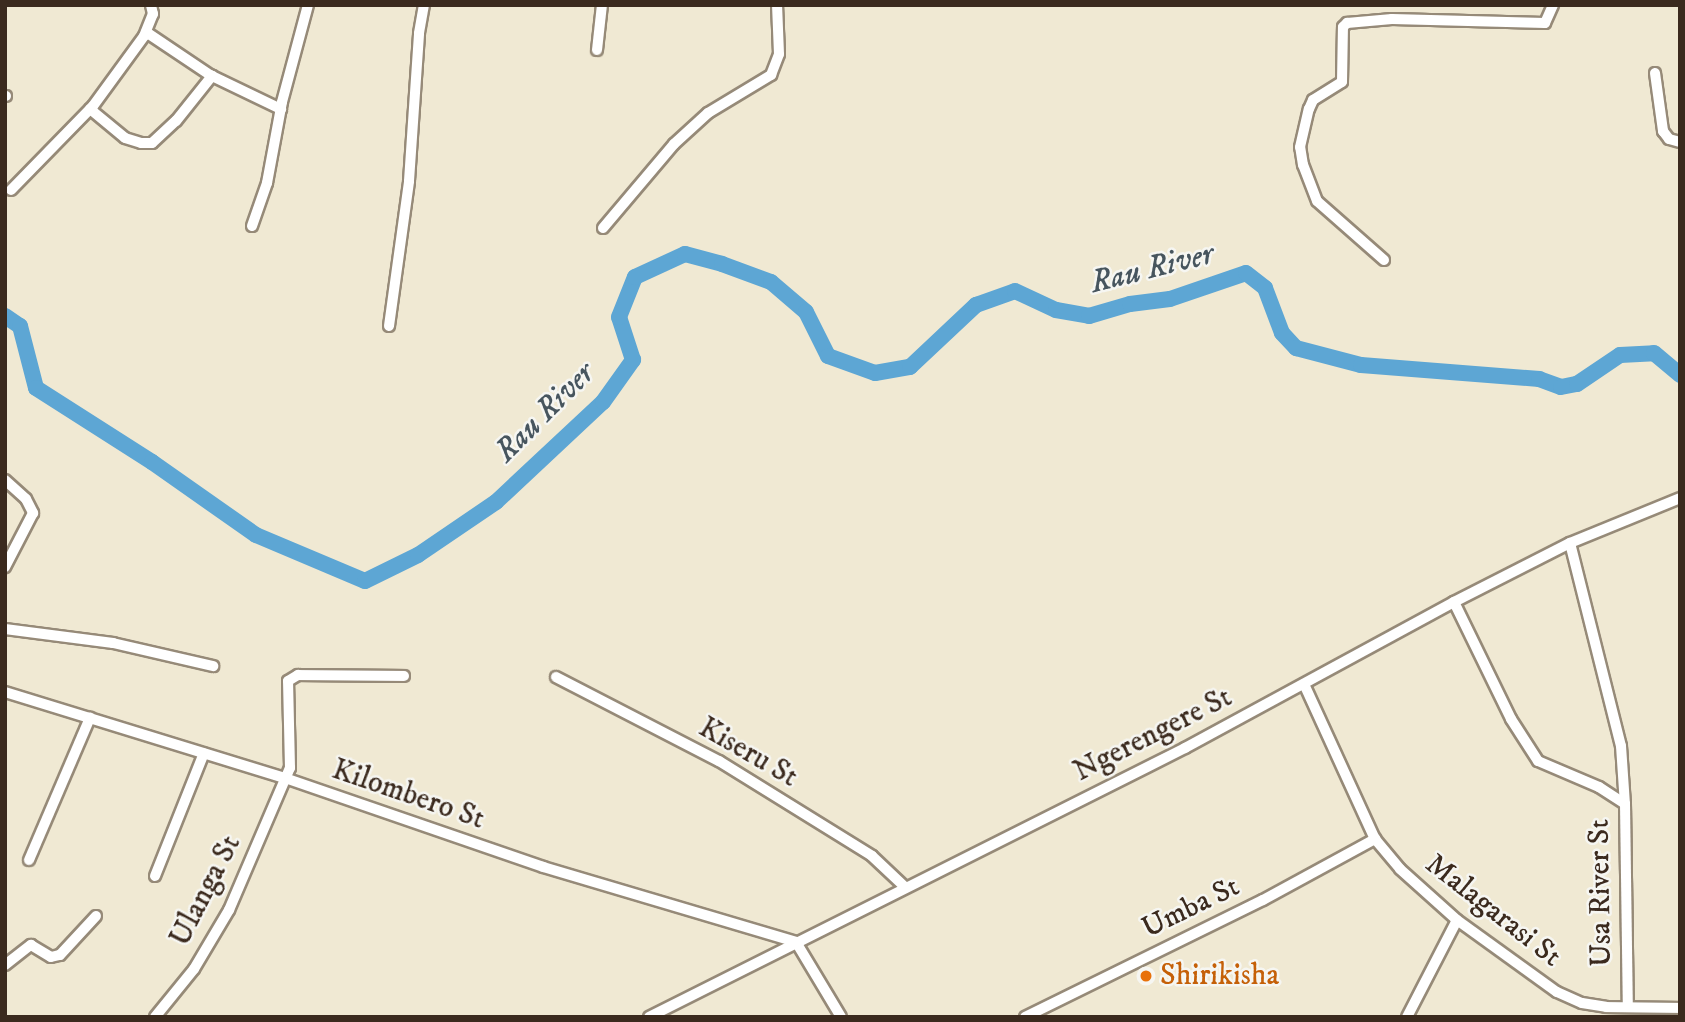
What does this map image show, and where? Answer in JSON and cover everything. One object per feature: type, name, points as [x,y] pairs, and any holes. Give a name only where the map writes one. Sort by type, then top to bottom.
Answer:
[{"type":"street","points":[[10,190],[90,109],[146,32],[153,14],[151,5]]},
{"type":"street","points":[[252,226],[267,183],[281,109],[308,5]]},
{"type":"street","points":[[389,326],[409,181],[417,57],[424,5]]},
{"type":"street","points":[[597,50],[602,5]]},
{"type":"street","points":[[603,228],[674,144],[708,113],[771,75],[779,54],[777,5]]},
{"type":"street","points":[[1384,260],[1317,201],[1303,165],[1300,146],[1313,100],[1342,82],[1343,27],[1347,23],[1392,19],[1545,23],[1553,5]]},
{"type":"street","points":[[146,32],[212,76],[281,109]]},
{"type":"street","points":[[1656,73],[1664,131],[1670,139],[1680,142]]},
{"type":"street","points":[[90,109],[125,138],[152,143],[176,121],[212,76]]},
{"type":"street","points":[[5,480],[26,499],[33,513],[5,566]]},
{"type":"street","name":"Ngerengere St","points":[[649,1017],[1304,684],[1454,602],[1570,543],[1680,498]]},
{"type":"street","points":[[1570,543],[1614,710],[1621,746],[1625,804]]},
{"type":"street","name":"Usa River St","points":[[1454,602],[1511,719],[1538,761],[1599,786],[1625,804],[1628,1007]]},
{"type":"street","points":[[5,629],[113,643],[213,666]]},
{"type":"street","name":"Ulanga St","points":[[155,1017],[194,969],[229,910],[285,778],[292,759],[287,683],[291,677],[404,676]]},
{"type":"street","name":"Kiseru St","points":[[556,677],[719,761],[872,856],[905,887]]},
{"type":"street","name":"Malagarasi St","points":[[1304,684],[1375,839],[1400,869],[1457,920],[1557,992],[1582,1003],[1673,1011]]},
{"type":"street","name":"Kilombero St","points":[[5,692],[285,778],[543,867],[796,942]]},
{"type":"street","points":[[29,860],[90,718]]},
{"type":"street","points":[[155,876],[204,753]]},
{"type":"street","name":"Umba St","points":[[1025,1017],[1263,900],[1375,839]]},
{"type":"street","points":[[5,965],[31,945],[51,957],[60,955],[96,916]]},
{"type":"street","points":[[1407,1017],[1457,920]]},
{"type":"street","points":[[796,942],[841,1017]]},
{"type":"waterway","name":"Rau River","points":[[5,316],[20,326],[36,388],[152,462],[256,535],[365,581],[418,555],[496,502],[603,402],[633,360],[619,317],[635,277],[685,254],[771,282],[806,312],[828,356],[875,373],[910,367],[976,305],[1015,291],[1056,310],[1089,316],[1130,304],[1170,299],[1246,273],[1265,288],[1282,333],[1296,348],[1361,365],[1539,379],[1561,387],[1577,384],[1620,355],[1654,353],[1680,375]]},
{"type":"place","name":"Shirikisha","points":[[1146,976]]}]
